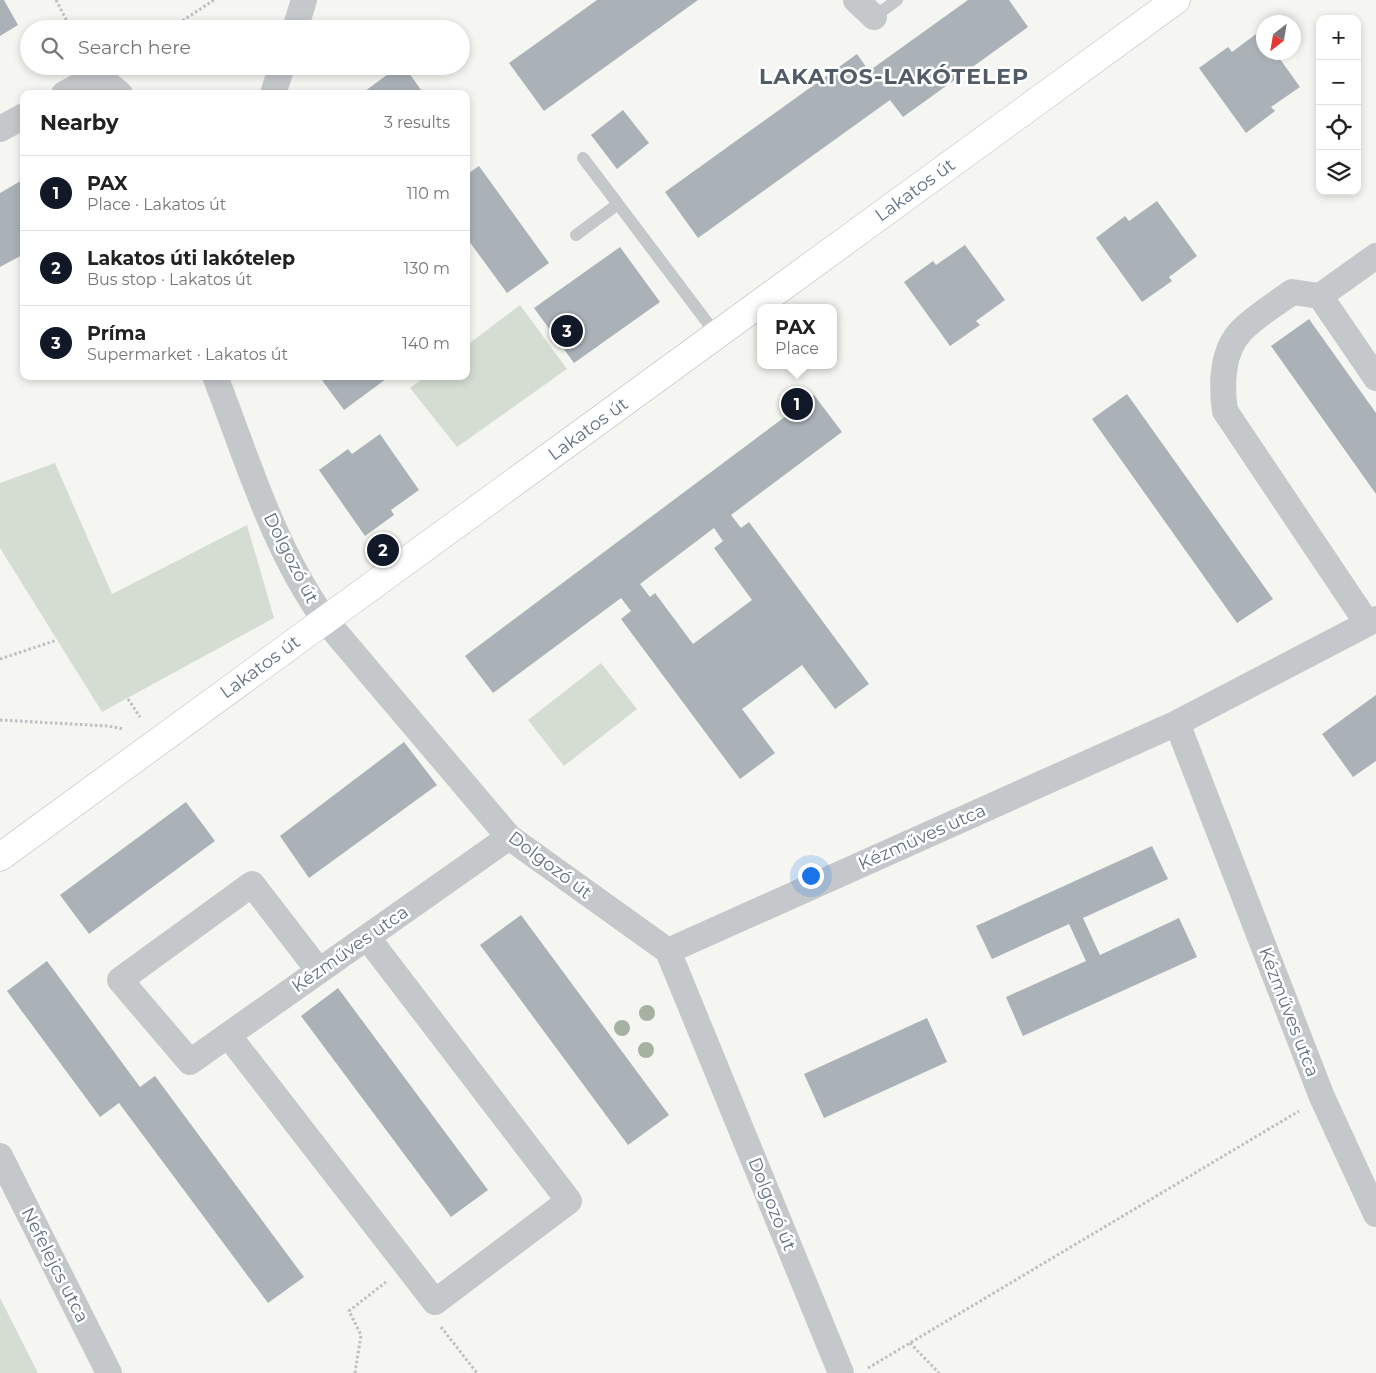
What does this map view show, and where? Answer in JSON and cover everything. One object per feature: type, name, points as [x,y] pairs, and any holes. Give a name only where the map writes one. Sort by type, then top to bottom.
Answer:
[{"type":"street","points":[[298,20],[304,0]]},
{"type":"street","name":"Lakatos út","points":[[757,304],[1176,0]]},
{"type":"street","points":[[69,90],[90,75]]},
{"type":"street","points":[[99,75],[116,90]]},
{"type":"street","points":[[274,90],[279,75]]},
{"type":"street","points":[[0,129],[20,118]]},
{"type":"street","points":[[1372,621],[1225,411],[1222,392],[1227,359],[1232,344],[1242,330],[1292,292],[1320,296],[1376,256]]},
{"type":"street","points":[[1320,296],[1376,378]]},
{"type":"street","name":"Lakatos út","points":[[0,857],[757,304]]},
{"type":"street","name":"Dolgozó út","points":[[217,380],[275,532],[308,597],[325,620],[509,837],[668,951],[842,1373]]},
{"type":"street","name":"Kézműves utca","points":[[668,951],[1177,723],[1372,621]]},
{"type":"street","name":"Kézműves utca","points":[[1177,723],[1322,1097],[1376,1214]]},
{"type":"street","name":"Kézműves utca","points":[[319,971],[252,884],[120,980],[190,1062],[509,837]]},
{"type":"street","points":[[228,1035],[435,1302],[569,1201],[367,937]]},
{"type":"street","name":"Nefelejcs utca","points":[[0,1156],[109,1373]]},
{"type":"lane","points":[[865,8],[897,0]]},
{"type":"lane","points":[[583,158],[716,334]]},
{"type":"lane","points":[[576,235],[618,204]]},
{"type":"path","points":[[56,0],[66,20]]},
{"type":"path","points":[[184,20],[214,0]]},
{"type":"path","points":[[0,659],[58,640]]},
{"type":"path","points":[[128,699],[140,717]]},
{"type":"path","points":[[0,720],[108,726],[123,729]]},
{"type":"path","points":[[868,1368],[1322,1097]]},
{"type":"path","points":[[355,1373],[361,1335],[349,1311],[407,1266]]},
{"type":"path","points":[[435,1302],[433,1317],[477,1373]]},
{"type":"path","points":[[910,1343],[939,1373]]},
{"type":"shaded area","points":[[520,305],[567,369],[457,447],[410,388],[421,380],[470,380],[470,343]]},
{"type":"shaded area","points":[[55,463],[112,594],[247,525],[274,618],[102,712],[0,548],[0,483]]},
{"type":"shaded area","points":[[601,663],[637,709],[564,766],[528,720]]},
{"type":"shaded area","points":[[0,1298],[38,1373],[0,1373]]},
{"type":"building","points":[[0,0],[4,0],[18,25],[0,36]]},
{"type":"building","points":[[597,0],[698,0],[544,111],[509,63]]},
{"type":"building","points":[[968,0],[1009,0],[1028,27],[903,117],[890,100],[698,238],[665,192],[857,54],[869,71]]},
{"type":"building","points":[[1256,34],[1256,60],[1281,60],[1300,87],[1271,107],[1275,111],[1246,133],[1199,68],[1228,47],[1232,52]]},
{"type":"building","points":[[387,75],[410,75],[421,90],[366,90]]},
{"type":"building","points":[[623,110],[649,143],[617,169],[591,135]]},
{"type":"building","points":[[479,166],[549,263],[507,293],[470,242],[470,172]]},
{"type":"building","points":[[20,181],[20,256],[0,267],[0,193]]},
{"type":"building","points":[[1157,201],[1197,256],[1169,277],[1172,281],[1142,302],[1096,238],[1125,216],[1129,221]]},
{"type":"building","points":[[965,245],[1005,300],[976,321],[980,325],[950,346],[904,282],[933,261],[936,265]]},
{"type":"building","points":[[620,247],[660,302],[574,363],[534,308]]},
{"type":"building","points":[[1309,319],[1376,413],[1376,494],[1271,346]]},
{"type":"building","points":[[322,380],[385,380],[344,410]]},
{"type":"building","points":[[1127,394],[1273,599],[1237,623],[1092,419]]},
{"type":"building","points":[[814,395],[842,432],[731,515],[741,528],[749,522],[869,684],[835,709],[802,665],[742,709],[775,753],[740,779],[621,619],[631,611],[621,598],[493,693],[465,656]],"holes":[[[714,528],[723,541],[714,548],[752,600],[693,644],[655,593],[650,597],[640,584]]]},
{"type":"building","points":[[380,434],[419,490],[391,510],[394,515],[365,536],[319,470],[348,449],[352,454]]},
{"type":"building","points":[[1376,695],[1376,761],[1353,777],[1322,734]]},
{"type":"building","points":[[404,742],[437,785],[309,878],[280,836]]},
{"type":"building","points":[[186,802],[215,841],[89,934],[60,895]]},
{"type":"building","points":[[1152,846],[1168,879],[1083,918],[1100,955],[1179,918],[1197,957],[1023,1036],[1006,997],[1086,961],[1069,924],[992,959],[976,926]]},
{"type":"building","points":[[521,915],[669,1115],[628,1145],[480,945]]},
{"type":"building","points":[[47,961],[140,1087],[155,1076],[304,1277],[268,1303],[119,1103],[100,1117],[7,991]]},
{"type":"building","points":[[338,988],[488,1190],[451,1217],[301,1016]]},
{"type":"building","points":[[927,1018],[947,1062],[824,1118],[804,1074]]},
{"type":"place","name":"Príma","points":[[567,331]]},
{"type":"place","name":"PAX","points":[[797,404]]},
{"type":"place","name":"Lakatos úti lakótelep","points":[[383,550]]},
{"type":"district","name":"LAKATOS-LAKÓTELEP","points":[[894,76]]}]
